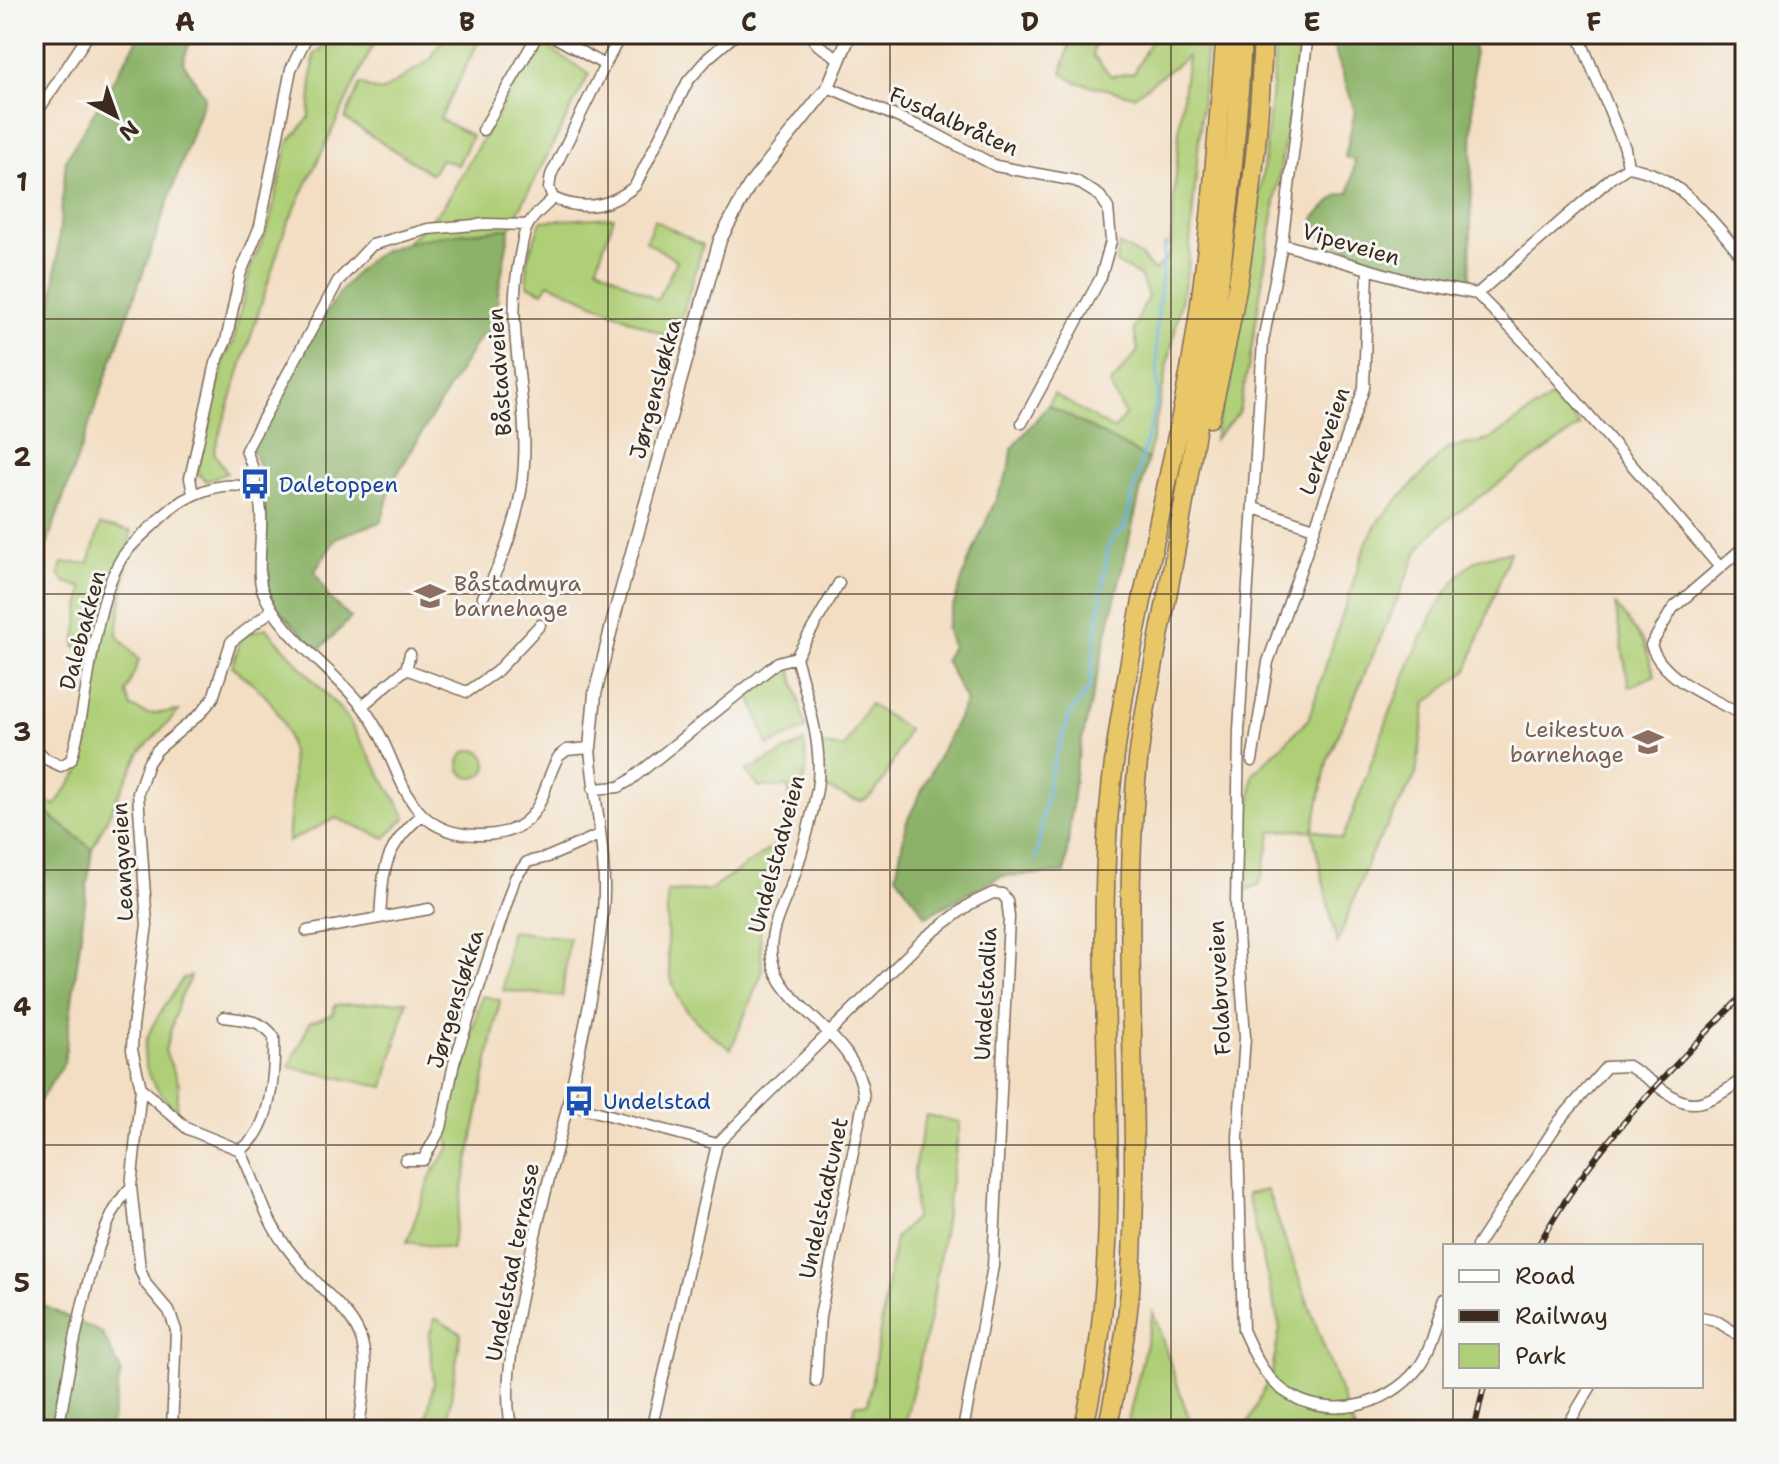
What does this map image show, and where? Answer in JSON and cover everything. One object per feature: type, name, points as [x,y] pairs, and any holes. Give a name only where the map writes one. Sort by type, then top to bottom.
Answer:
[{"type":"highway","points":[[1219,34],[1223,65]]},
{"type":"highway","points":[[1083,1430],[1098,1360],[1110,1228],[1105,960],[1109,811],[1134,644],[1192,359],[1212,209],[1226,34]]},
{"type":"highway","points":[[1170,583],[1223,273],[1239,129],[1242,34]]},
{"type":"highway","points":[[1107,1430],[1130,1293],[1133,1228],[1130,887],[1145,703],[1170,583],[1234,319],[1258,146],[1263,34]]},
{"type":"street","points":[[34,117],[89,34]]},
{"type":"street","points":[[253,488],[242,486],[193,494],[190,478],[240,275],[260,226],[291,69],[308,34]]},
{"type":"street","points":[[483,130],[538,34]]},
{"type":"street","points":[[549,34],[605,65]]},
{"type":"street","points":[[553,198],[549,188],[551,175],[621,34]]},
{"type":"street","points":[[553,198],[583,207],[605,204],[635,186],[688,81],[708,58],[736,34]]},
{"type":"street","points":[[809,34],[818,45],[840,59]]},
{"type":"street","name":"Jørgensløkka","points":[[568,1104],[603,912],[604,867],[590,748],[595,694],[615,613],[720,240],[749,186],[828,87],[850,34]]},
{"type":"street","name":"Vipeveien","points":[[1308,34],[1282,244],[1368,270],[1477,294]]},
{"type":"street","points":[[1578,34],[1625,148],[1628,167]]},
{"type":"street","name":"Fusdalbråten","points":[[828,87],[932,132],[996,166],[1076,181],[1100,196],[1108,208],[1111,241],[1101,277],[1022,423]]},
{"type":"street","points":[[1719,566],[1537,355],[1477,294],[1628,167],[1646,170],[1667,180],[1688,196],[1745,260]]},
{"type":"street","points":[[553,198],[528,225],[428,229],[389,238],[357,257],[338,281],[249,439],[246,450],[256,477],[253,488],[260,501],[260,585],[272,610],[362,706],[387,746],[408,798],[421,816],[458,835],[514,830],[536,810],[559,756],[567,750],[590,748]]},
{"type":"street","name":"Båstadveien","points":[[483,597],[500,564],[524,466],[525,419],[513,333],[513,294],[528,225]]},
{"type":"street","name":"Folabruveien","points":[[1282,244],[1263,341],[1239,730],[1236,911],[1245,1037],[1238,1137],[1243,1330],[1256,1358],[1283,1390],[1314,1406],[1347,1407],[1386,1395],[1417,1369],[1435,1335],[1443,1306]]},
{"type":"street","name":"Lerkeveien","points":[[1252,761],[1268,662],[1364,388],[1368,270]]},
{"type":"street","name":"Dalebakken","points":[[34,747],[52,764],[61,766],[71,760],[99,626],[121,560],[175,505],[193,494]]},
{"type":"street","name":"Lerkeveien","points":[[1254,508],[1314,528]]},
{"type":"street","points":[[1745,546],[1673,608],[1651,645],[1656,660],[1674,675],[1745,716]]},
{"type":"street","points":[[593,789],[619,787],[629,781],[778,662],[796,657],[839,583]]},
{"type":"street","name":"Leangveien","points":[[58,1430],[93,1268],[115,1209],[131,1187],[141,1088],[132,1050],[147,925],[137,810],[142,777],[157,750],[201,713],[213,698],[231,642],[272,610]]},
{"type":"street","points":[[406,669],[467,692],[496,672],[540,625]]},
{"type":"street","points":[[362,706],[406,669],[410,654]]},
{"type":"street","name":"Undelstadveien","points":[[796,657],[819,750],[819,767],[817,789],[795,873],[774,930],[772,961],[788,988],[830,1033]]},
{"type":"street","points":[[380,918],[387,859],[395,841],[421,816]]},
{"type":"street","name":"Jørgensløkka","points":[[405,1160],[423,1160],[441,1128],[454,1063],[515,878],[527,862],[548,857],[599,835]]},
{"type":"street","name":"Undelstadlia","points":[[717,1144],[925,938],[970,904],[993,893],[1002,894],[1007,900],[1009,917],[993,1266],[963,1430]]},
{"type":"street","points":[[307,931],[429,909]]},
{"type":"street","points":[[224,1017],[257,1022],[267,1027],[274,1037],[263,1122],[252,1141],[240,1150]]},
{"type":"street","name":"Undelstadtunet","points":[[816,1381],[820,1316],[864,1098],[857,1068],[830,1033]]},
{"type":"street","points":[[1478,1244],[1560,1120],[1606,1067],[1628,1066],[1682,1104],[1705,1102],[1745,1077]]},
{"type":"street","points":[[141,1088],[188,1129],[240,1150],[269,1219],[285,1245],[352,1317],[360,1330],[366,1366],[358,1430]]},
{"type":"street","points":[[568,1104],[717,1144],[651,1430]]},
{"type":"street","name":"Undelstad terrasse","points":[[513,1430],[508,1393],[515,1336],[568,1104]]},
{"type":"street","points":[[131,1187],[140,1269],[146,1284],[169,1311],[176,1330],[172,1430]]},
{"type":"street","points":[[1703,1317],[1715,1320],[1745,1339]]},
{"type":"street","points":[[1565,1430],[1590,1388]]},
{"type":"green space","points":[[141,34],[192,34],[183,62],[205,97],[34,581],[34,345],[53,303],[66,159]]},
{"type":"green space","points":[[363,34],[376,39],[285,229],[214,452],[227,473],[207,481],[197,473],[225,357],[233,343],[251,266],[269,225],[288,143],[309,118],[314,55],[339,35],[356,46]]},
{"type":"green space","points":[[445,34],[482,34],[440,119],[472,136],[458,165],[441,159],[432,174],[345,119],[360,84],[381,92],[431,59]]},
{"type":"green space","points":[[1072,34],[1097,34],[1093,55],[1111,76],[1134,73],[1154,34],[1208,34],[1188,268],[1148,459],[1048,405],[1054,394],[1114,430],[1125,415],[1110,385],[1138,351],[1134,329],[1148,296],[1140,276],[1116,263],[1119,244],[1142,257],[1154,271],[1170,255],[1180,117],[1188,56],[1134,96],[1076,82],[1062,73]]},
{"type":"green space","points":[[1247,34],[1259,34],[1256,123],[1223,325],[1240,192]]},
{"type":"green space","points":[[1276,34],[1302,34],[1249,364],[1238,414],[1214,439],[1253,238],[1267,136]]},
{"type":"green space","points":[[1334,34],[1474,34],[1470,284],[1403,274],[1318,234],[1314,218],[1337,196],[1350,192],[1355,160],[1345,157],[1355,111],[1332,42]]},
{"type":"green space","points":[[539,41],[589,74],[510,228],[405,244],[443,207]]},
{"type":"green space","points":[[614,217],[597,266],[657,300],[677,261],[646,241],[654,220],[703,245],[675,340],[549,283],[543,292],[527,285],[527,260],[541,221]]},
{"type":"green space","points":[[510,228],[498,294],[498,325],[478,340],[393,481],[381,522],[337,537],[315,571],[329,598],[351,618],[319,650],[269,601],[262,573],[266,483],[250,444],[323,318],[356,273],[372,258],[385,250],[419,240]]},
{"type":"green space","points":[[1555,395],[1580,426],[1440,525],[1419,549],[1328,758],[1313,829],[1342,839],[1399,690],[1436,611],[1455,581],[1474,562],[1510,552],[1467,671],[1426,703],[1416,775],[1371,854],[1337,944],[1312,830],[1272,831],[1260,884],[1242,892],[1253,774],[1308,720],[1366,543],[1379,520],[1447,448],[1489,440]]},
{"type":"green space","points":[[1048,405],[1148,459],[1076,766],[1065,873],[1001,876],[926,916],[896,875],[907,821],[966,701],[945,660],[952,646],[946,628],[967,565],[1010,467],[1012,449]]},
{"type":"green space","points":[[100,525],[131,531],[117,635],[139,660],[126,693],[131,707],[148,714],[179,711],[140,752],[92,849],[34,803],[34,799],[55,805],[80,770],[98,662],[75,646],[83,588],[65,582],[59,574],[62,563],[89,563]]},
{"type":"green space","points":[[1615,604],[1644,643],[1655,675],[1629,687]]},
{"type":"green space","points":[[266,628],[346,716],[406,817],[385,838],[336,818],[288,842],[292,771],[288,737],[272,704],[232,666],[242,636]]},
{"type":"green space","points":[[784,666],[791,668],[806,729],[768,746],[749,692]]},
{"type":"green space","points":[[869,704],[908,729],[882,783],[867,799],[860,801],[819,784],[821,745],[844,748]]},
{"type":"green space","points":[[804,742],[807,764],[804,783],[760,930],[762,973],[731,1049],[691,1015],[679,999],[672,982],[667,943],[667,892],[710,890],[778,843],[790,800],[788,787],[759,787],[746,771]]},
{"type":"green space","points":[[473,750],[483,754],[487,764],[483,774],[473,778],[463,774],[459,764],[463,754]]},
{"type":"green space","points":[[34,803],[92,849],[64,1063],[34,1110]]},
{"type":"green space","points":[[510,931],[569,938],[562,997],[503,990]]},
{"type":"green space","points":[[191,976],[179,1001],[165,1051],[179,1084],[176,1111],[149,1074],[145,1044],[150,1030],[183,978]]},
{"type":"green space","points":[[482,996],[500,1000],[451,1249],[407,1242],[431,1175],[450,1147],[447,1119]]},
{"type":"green space","points":[[407,1001],[384,1087],[289,1067],[310,1022],[333,1014],[335,1005]]},
{"type":"green space","points":[[926,1115],[960,1122],[930,1318],[903,1430],[850,1430],[856,1404],[868,1404],[895,1238],[915,1218],[914,1168]]},
{"type":"green space","points":[[1267,1190],[1355,1430],[1245,1430],[1272,1372],[1280,1328],[1247,1194]]},
{"type":"green space","points":[[34,1292],[42,1305],[102,1333],[121,1371],[110,1430],[34,1430]]},
{"type":"green space","points":[[1153,1312],[1193,1430],[1126,1430]]},
{"type":"green space","points":[[435,1318],[461,1333],[446,1430],[424,1430],[434,1382],[429,1336]]},
{"type":"waterway","points":[[1036,860],[1049,778],[1069,716],[1089,688],[1108,547],[1113,537],[1124,529],[1158,396],[1156,330],[1165,244]]},
{"type":"railway","points":[[1539,1244],[1582,1176],[1632,1112],[1745,993]]},
{"type":"railway","points":[[1474,1430],[1484,1388]]},
{"type":"place","name":"Daletoppen","points":[[255,484]]},
{"type":"place","name":"Båstadmyra barnehage","points":[[430,596]]},
{"type":"place","name":"Leikestua barnehage","points":[[1648,742]]},
{"type":"place","name":"Undelstad","points":[[579,1101]]}]
